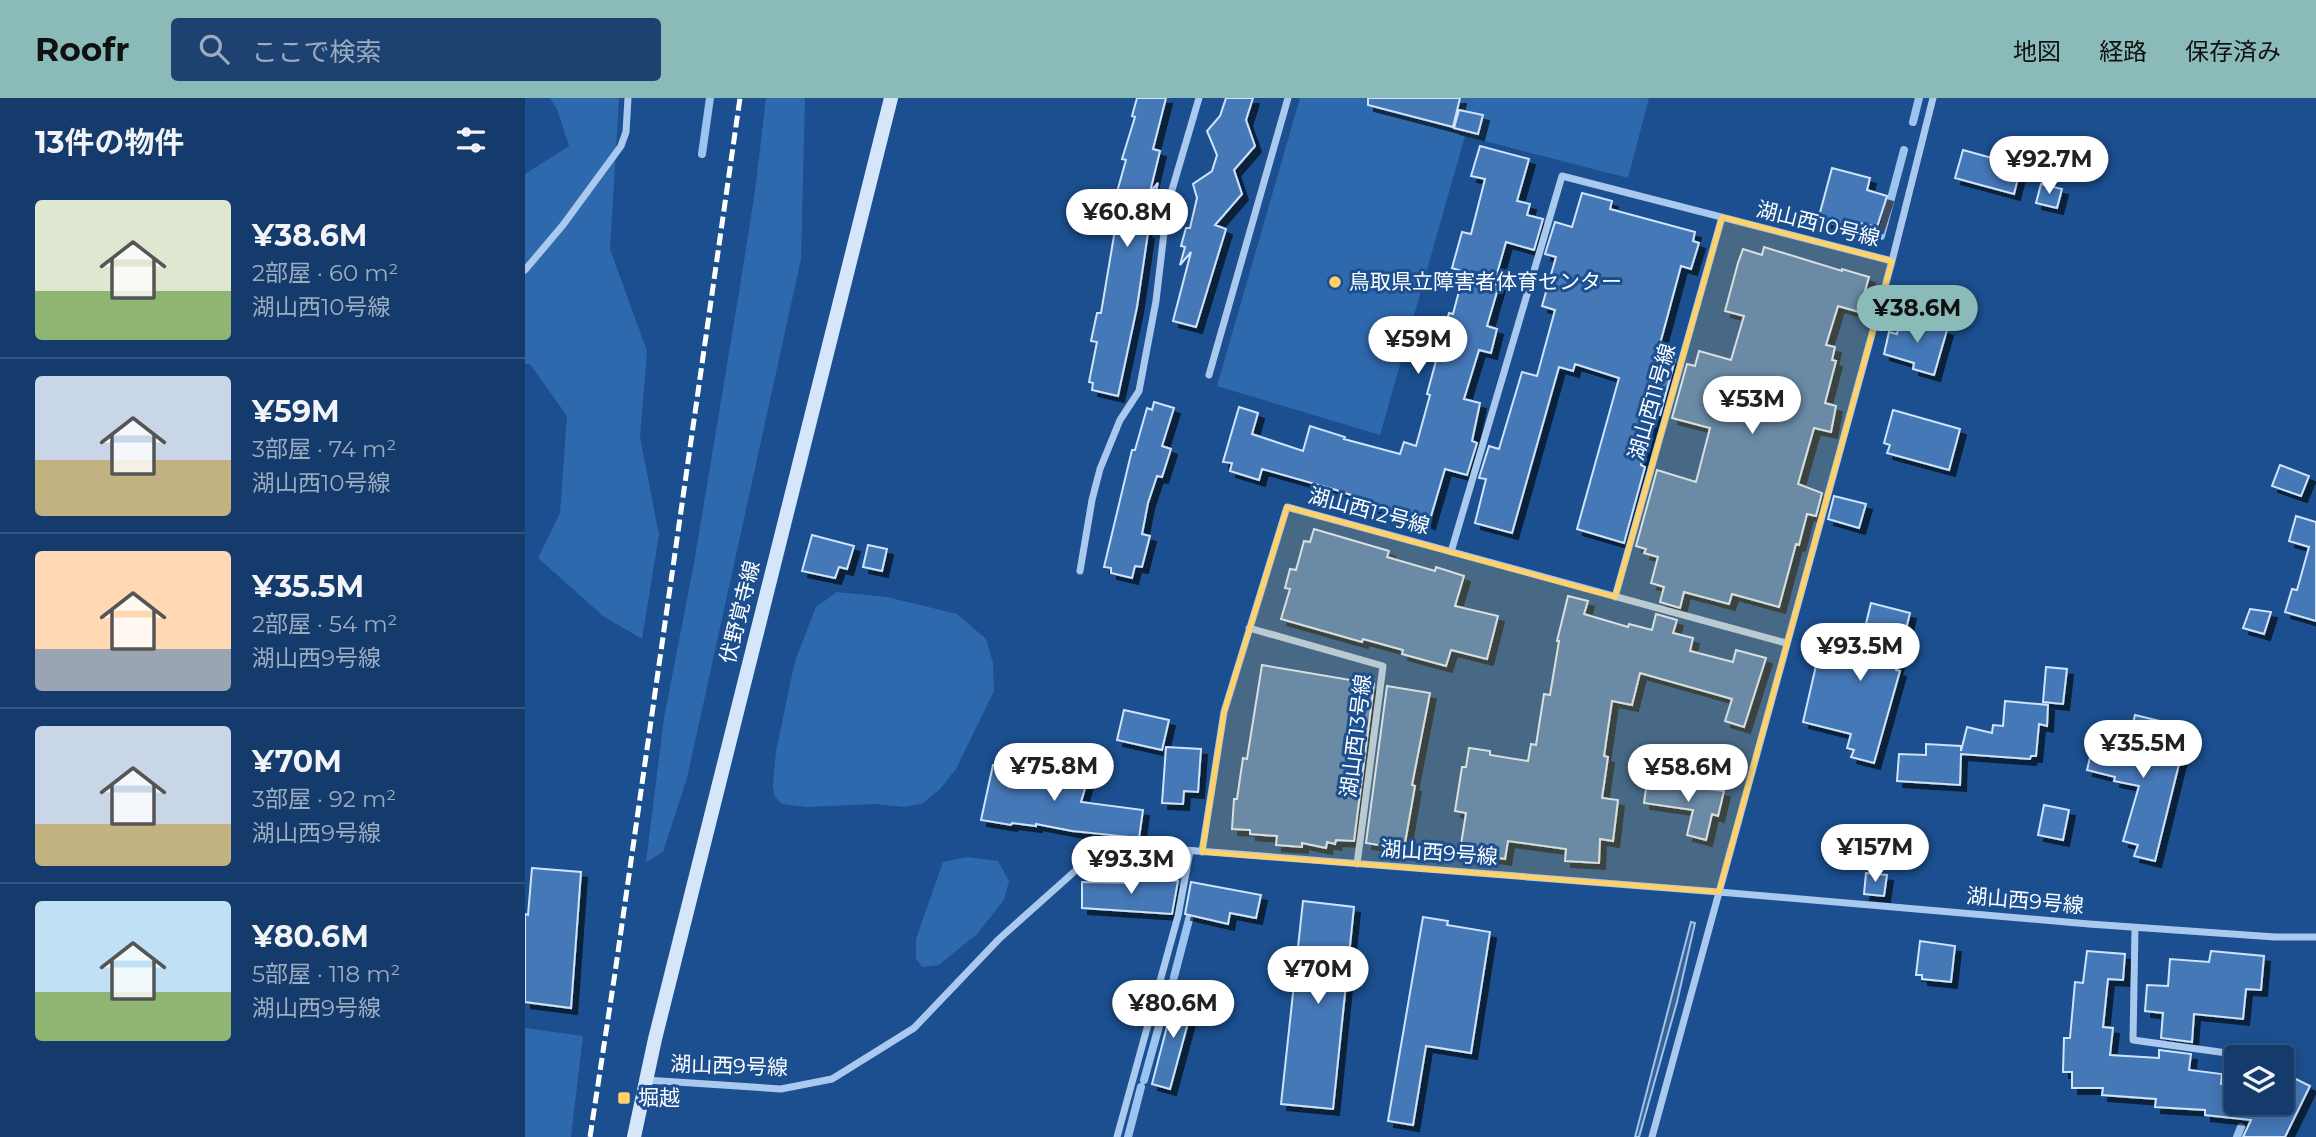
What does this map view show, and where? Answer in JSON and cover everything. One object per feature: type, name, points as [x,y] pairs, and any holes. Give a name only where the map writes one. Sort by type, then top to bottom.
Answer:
[{"type":"main road","name":"伏野覚寺線","points":[[634,1137],[645,1080],[891,98]]},
{"type":"street","points":[[525,270],[563,225],[621,146],[626,132],[628,98]]},
{"type":"street","points":[[1080,571],[1100,469],[1120,420],[1139,391],[1156,301],[1167,207],[1199,98]]},
{"type":"street","points":[[1209,375],[1289,98]]},
{"type":"street","points":[[1892,261],[1933,98]]},
{"type":"street","name":"湖山西10号線","points":[[1451,552],[1562,176],[1892,261],[1652,1137]]},
{"type":"street","name":"湖山西11号線","points":[[1615,597],[1722,217]]},
{"type":"street","name":"湖山西12号線","points":[[1202,852],[1224,712],[1287,507],[1786,643]]},
{"type":"street","name":"湖山西13号線","points":[[1249,628],[1383,666],[1357,864]]},
{"type":"street","name":"湖山西9号線","points":[[645,1080],[781,1089],[832,1079],[914,1028],[999,939],[1093,855],[1121,845],[2135,928],[2316,937]]},
{"type":"street","points":[[1118,1137],[1178,916],[1190,851]]},
{"type":"street","points":[[2135,928],[2133,1040],[2224,1053]]},
{"type":"highlighted area","points":[[1722,217],[1892,261],[1719,892],[1202,852],[1224,712],[1287,507],[1615,597]]},
{"type":"shaded area","points":[[550,98],[619,98],[610,249],[647,351],[640,437],[659,535],[642,639],[603,616],[538,558],[560,513],[567,416],[530,364],[525,364],[525,174],[569,146],[557,109]]},
{"type":"shaded area","points":[[766,98],[805,98],[801,259],[687,778],[663,852],[646,862],[664,718],[694,563],[740,286]]},
{"type":"shaded area","name":"鳥取県立障害者体育センター","points":[[1300,98],[1649,98],[1628,178],[1465,136],[1380,435],[1217,386]]},
{"type":"shaded area","points":[[837,592],[887,597],[957,614],[986,639],[993,663],[994,691],[956,769],[940,789],[923,803],[905,807],[875,804],[807,807],[782,804],[775,797],[773,786],[776,751],[795,661],[816,607]]},
{"type":"shaded area","points":[[967,857],[998,861],[1009,881],[1004,900],[977,934],[939,965],[922,967],[916,958],[916,939],[943,862]]},
{"type":"shaded area","points":[[1691,922],[1695,923],[1677,1002],[1639,1137],[1635,1137]]},
{"type":"shaded area","points":[[525,1028],[583,1036],[571,1137],[525,1137]]},
{"type":"building","points":[[1137,98],[1166,98],[1153,149],[1160,151],[1150,192],[1158,183],[1145,232],[1148,233],[1137,307],[1118,396],[1092,390],[1093,383],[1089,382],[1097,342],[1091,341],[1097,313],[1101,313],[1120,200],[1115,199],[1126,160],[1122,159],[1135,117],[1132,116]]},
{"type":"building","points":[[1226,98],[1253,98],[1246,120],[1255,146],[1234,170],[1242,194],[1215,225],[1226,229],[1196,327],[1173,321],[1191,252],[1180,265],[1185,247],[1181,246],[1186,228],[1190,228],[1197,198],[1193,184],[1212,171],[1217,155],[1207,131],[1220,116]]},
{"type":"building","points":[[1368,98],[1460,98],[1453,127],[1368,105]]},
{"type":"building","points":[[1459,110],[1483,115],[1478,134],[1454,128]]},
{"type":"building","points":[[1480,146],[1529,159],[1517,201],[1530,204],[1527,215],[1543,219],[1534,250],[1506,242],[1494,284],[1499,285],[1487,326],[1497,329],[1491,353],[1479,350],[1464,399],[1480,403],[1472,441],[1477,443],[1467,475],[1445,469],[1429,523],[1365,505],[1366,500],[1333,489],[1262,469],[1259,480],[1230,471],[1232,463],[1223,462],[1239,407],[1258,413],[1252,434],[1303,451],[1310,426],[1345,437],[1344,439],[1400,454],[1404,442],[1416,446],[1449,313],[1453,314],[1464,272],[1452,268],[1462,232],[1471,234],[1485,179],[1471,176]]},
{"type":"building","points":[[1963,150],[2021,166],[2014,194],[1955,178]]},
{"type":"building","points":[[1832,168],[1870,178],[1867,190],[1887,196],[1877,227],[1859,223],[1858,229],[1818,220]]},
{"type":"building","points":[[2041,184],[2062,189],[2057,208],[2036,203]]},
{"type":"building","points":[[1582,193],[1612,201],[1610,209],[1695,232],[1693,241],[1699,243],[1691,269],[1681,266],[1657,355],[1675,360],[1660,415],[1656,414],[1641,465],[1645,467],[1624,543],[1577,529],[1619,378],[1575,364],[1573,371],[1559,367],[1512,533],[1475,523],[1486,479],[1479,478],[1489,446],[1499,449],[1522,372],[1537,376],[1555,310],[1542,306],[1556,257],[1545,254],[1555,222],[1572,227]]},
{"type":"building","points":[[1764,247],[1869,277],[1859,312],[1838,306],[1826,345],[1835,347],[1832,360],[1836,361],[1825,403],[1836,406],[1831,432],[1814,428],[1798,484],[1822,493],[1816,516],[1807,514],[1779,607],[1732,594],[1729,604],[1684,592],[1680,608],[1660,602],[1664,587],[1651,583],[1658,557],[1644,553],[1646,549],[1636,546],[1657,470],[1696,482],[1710,428],[1672,418],[1687,364],[1695,366],[1699,351],[1731,360],[1744,316],[1725,311],[1738,263],[1743,249],[1762,255]]},
{"type":"building","points":[[1901,317],[1947,330],[1934,375],[1913,369],[1914,363],[1884,354],[1889,332],[1897,334]]},
{"type":"building","points":[[1154,402],[1174,408],[1162,446],[1171,449],[1162,477],[1157,476],[1148,503],[1142,534],[1150,536],[1142,567],[1135,566],[1132,578],[1111,573],[1111,568],[1104,567],[1132,450],[1135,450],[1147,408],[1152,410]]},
{"type":"building","points":[[1893,410],[1960,429],[1949,470],[1887,453],[1890,445],[1884,443]]},
{"type":"building","points":[[2280,465],[2309,476],[2301,496],[2272,486]]},
{"type":"building","points":[[1834,496],[1866,504],[1859,528],[1828,519]]},
{"type":"building","points":[[2296,516],[2316,522],[2316,621],[2285,612],[2292,589],[2297,590],[2309,547],[2289,541]]},
{"type":"building","points":[[1314,529],[1389,551],[1387,557],[1464,576],[1455,606],[1498,616],[1487,659],[1451,650],[1446,666],[1402,654],[1403,650],[1363,639],[1362,642],[1281,619],[1290,589],[1285,588],[1290,569],[1296,570],[1304,541],[1310,542]]},
{"type":"building","points":[[812,535],[854,546],[847,569],[839,567],[835,578],[802,571]]},
{"type":"building","points":[[868,545],[887,549],[882,571],[863,567]]},
{"type":"building","points":[[1568,596],[1588,601],[1584,614],[1628,627],[1629,624],[1652,630],[1656,614],[1677,620],[1673,633],[1693,638],[1690,651],[1733,662],[1736,650],[1766,658],[1744,727],[1725,721],[1732,699],[1640,673],[1632,705],[1612,701],[1604,756],[1608,757],[1602,798],[1618,800],[1613,841],[1600,839],[1599,863],[1565,861],[1566,849],[1508,841],[1505,859],[1460,851],[1466,813],[1455,811],[1462,767],[1466,767],[1469,748],[1490,751],[1490,755],[1528,761],[1531,744],[1536,745],[1544,694],[1550,695],[1557,641]]},
{"type":"building","points":[[1871,603],[1910,613],[1896,670],[1900,671],[1874,763],[1851,757],[1854,750],[1847,748],[1851,734],[1803,722],[1818,657],[1837,662],[1842,639],[1861,644]]},
{"type":"building","points":[[2250,609],[2271,612],[2264,634],[2243,628]]},
{"type":"building","points":[[1262,665],[1374,684],[1354,841],[1336,840],[1335,844],[1327,842],[1326,848],[1302,843],[1302,847],[1276,845],[1277,836],[1250,834],[1250,830],[1232,829],[1234,799],[1237,799],[1243,758],[1247,759]]},
{"type":"building","points":[[2046,667],[2067,669],[2063,704],[2043,702]]},
{"type":"building","points":[[1387,686],[1430,693],[1412,785],[1415,786],[1404,849],[1366,843]]},
{"type":"building","points":[[2005,701],[2048,705],[2047,726],[2039,724],[2036,756],[2031,756],[2030,759],[1961,754],[1960,785],[1897,781],[1899,754],[1926,755],[1926,744],[1961,746],[1961,751],[1967,727],[1992,733],[1993,725],[2003,726]]},
{"type":"building","points":[[1124,710],[1169,720],[1162,750],[1117,740]]},
{"type":"building","points":[[2135,715],[2172,724],[2167,746],[2183,748],[2155,861],[2134,856],[2138,845],[2123,841],[2139,786],[2114,781],[2115,777],[2087,770],[2093,745],[2126,751]]},
{"type":"building","points":[[1166,747],[1201,749],[1198,792],[1184,791],[1183,804],[1162,803]]},
{"type":"building","points":[[1047,764],[1089,775],[1081,802],[1143,810],[1139,838],[1036,824],[1011,825],[981,820],[993,765],[1044,775]]},
{"type":"building","points":[[1647,781],[1724,791],[1718,816],[1712,814],[1706,840],[1687,835],[1693,810],[1644,803]]},
{"type":"building","points":[[2044,805],[2069,810],[2063,840],[2038,835]]},
{"type":"building","points":[[532,868],[581,872],[571,1008],[525,1002],[525,914],[528,915]]},
{"type":"building","points":[[1866,873],[1887,875],[1884,896],[1864,894]]},
{"type":"building","points":[[1137,879],[1178,881],[1172,914],[1082,908],[1082,882],[1137,883]]},
{"type":"building","points":[[1191,882],[1261,895],[1256,918],[1230,913],[1228,924],[1185,914]]},
{"type":"building","points":[[1303,901],[1354,907],[1333,1109],[1281,1104]]},
{"type":"building","points":[[1423,917],[1448,921],[1447,925],[1490,932],[1471,1053],[1426,1046],[1413,1125],[1388,1121]]},
{"type":"building","points":[[1920,941],[1955,946],[1951,982],[1922,979],[1922,975],[1916,975]]},
{"type":"building","points":[[2087,951],[2125,954],[2123,980],[2108,979],[2103,1027],[2113,1028],[2110,1055],[2159,1058],[2159,1050],[2191,1054],[2189,1070],[2222,1074],[2224,1115],[2294,1115],[2294,1078],[2310,1086],[2285,1137],[2243,1137],[2251,1120],[2205,1115],[2205,1110],[2155,1107],[2156,1099],[2102,1095],[2103,1088],[2072,1088],[2072,1072],[2063,1072],[2064,1038],[2070,1038],[2075,982],[2083,983]]},
{"type":"building","points":[[2211,951],[2264,956],[2261,990],[2246,989],[2243,1019],[2194,1014],[2192,1042],[2161,1038],[2163,1013],[2145,1011],[2147,985],[2168,986],[2170,959],[2209,962]]},
{"type":"building","points":[[1176,992],[1195,997],[1170,1089],[1152,1084]]},
{"type":"waterway","points":[[702,154],[710,98]]},
{"type":"waterway","points":[[1913,122],[1919,98]]},
{"type":"waterway","points":[[1881,236],[1904,150]]},
{"type":"waterway","points":[[1174,977],[1192,908]]},
{"type":"waterway","points":[[1144,1080],[1171,983]]},
{"type":"waterway","points":[[1128,1137],[1141,1087]]},
{"type":"waterway","points":[[2237,1137],[2241,1127]]},
{"type":"railway","points":[[590,1137],[740,98]]},
{"type":"place","name":"鳥取県立障害者体育センター","points":[[1335,282]]},
{"type":"place","name":"堀越","points":[[624,1098]]}]
